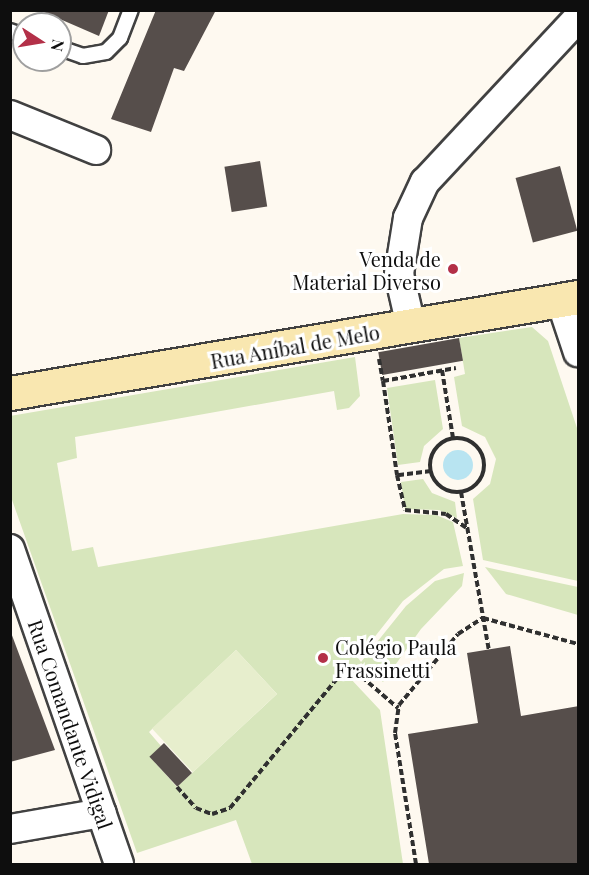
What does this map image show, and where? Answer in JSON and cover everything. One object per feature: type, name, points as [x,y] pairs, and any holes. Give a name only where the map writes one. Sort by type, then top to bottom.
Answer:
[{"type":"street","points":[[411,326],[399,274],[408,218],[426,182],[579,18]]},
{"type":"street","points":[[10,115],[96,150]]},
{"type":"street","points":[[570,299],[579,352]]},
{"type":"street","name":"Rua Aníbal de Melo","points":[[10,393],[570,299]]},
{"type":"street","name":"Rua Comandante Vidigal","points":[[10,549],[119,864]]},
{"type":"street","points":[[10,829],[102,813]]},
{"type":"lane","points":[[72,52],[83,56],[106,52],[120,38],[131,10]]},
{"type":"path","points":[[378,353],[405,510],[446,514],[468,528]]},
{"type":"path","points":[[383,381],[456,368]]},
{"type":"path","points":[[442,370],[453,438]]},
{"type":"path","points":[[453,438],[471,441],[484,463],[479,481],[461,492],[445,490],[431,471],[433,451],[453,438]]},
{"type":"path","points":[[397,474],[431,471]]},
{"type":"path","points":[[461,492],[489,650]]},
{"type":"path","points":[[416,864],[395,733],[398,708],[458,634],[483,618],[579,644]]},
{"type":"path","points":[[177,788],[196,808],[212,814],[230,808],[345,669],[355,671],[398,708]]},
{"type":"green space","points":[[532,327],[548,341],[578,431],[578,581],[483,560],[473,499],[490,484],[496,459],[485,437],[462,426],[454,377],[465,374],[459,338]]},
{"type":"green space","points":[[355,357],[360,396],[349,408],[337,410],[334,391],[75,437],[77,458],[57,463],[72,551],[93,547],[98,567],[403,514],[436,515],[453,522],[463,566],[444,569],[403,601],[358,658],[361,662],[406,606],[435,581],[464,573],[462,586],[421,629],[383,682],[361,663],[349,677],[380,710],[403,864],[252,864],[236,820],[137,853],[11,497],[10,416]],"holes":[[[236,650],[277,694],[177,787],[150,757],[161,746],[149,732]]]},
{"type":"green space","points":[[435,380],[443,429],[424,446],[420,462],[398,465],[387,388]]},
{"type":"green space","points":[[423,479],[432,493],[455,502],[457,518],[439,510],[405,509],[401,482]]},
{"type":"green space","points":[[485,567],[578,587],[578,615],[506,594]]},
{"type":"green space","points":[[236,650],[277,694],[193,772],[152,728]]},
{"type":"water","points":[[458,450],[469,454],[473,465],[469,476],[458,480],[447,476],[443,465],[447,454]]},
{"type":"building","points":[[39,10],[109,10],[99,36],[72,24],[72,12]]},
{"type":"building","points":[[156,10],[216,10],[184,71],[174,68],[151,132],[111,119]]},
{"type":"building","points":[[260,161],[267,206],[232,212],[224,167]]},
{"type":"building","points":[[560,166],[577,231],[533,243],[516,178]]},
{"type":"building","points":[[459,338],[463,361],[382,375],[378,352]]},
{"type":"building","points":[[10,630],[55,750],[10,762]]},
{"type":"building","points":[[510,646],[521,716],[579,706],[579,864],[429,864],[408,734],[478,723],[467,653]]},
{"type":"building","points":[[164,743],[192,773],[177,787],[149,757]]},
{"type":"place","name":"Venda de Material Diverso","points":[[453,269]]},
{"type":"place","name":"Colégio Paula Frassinetti","points":[[323,658]]}]
